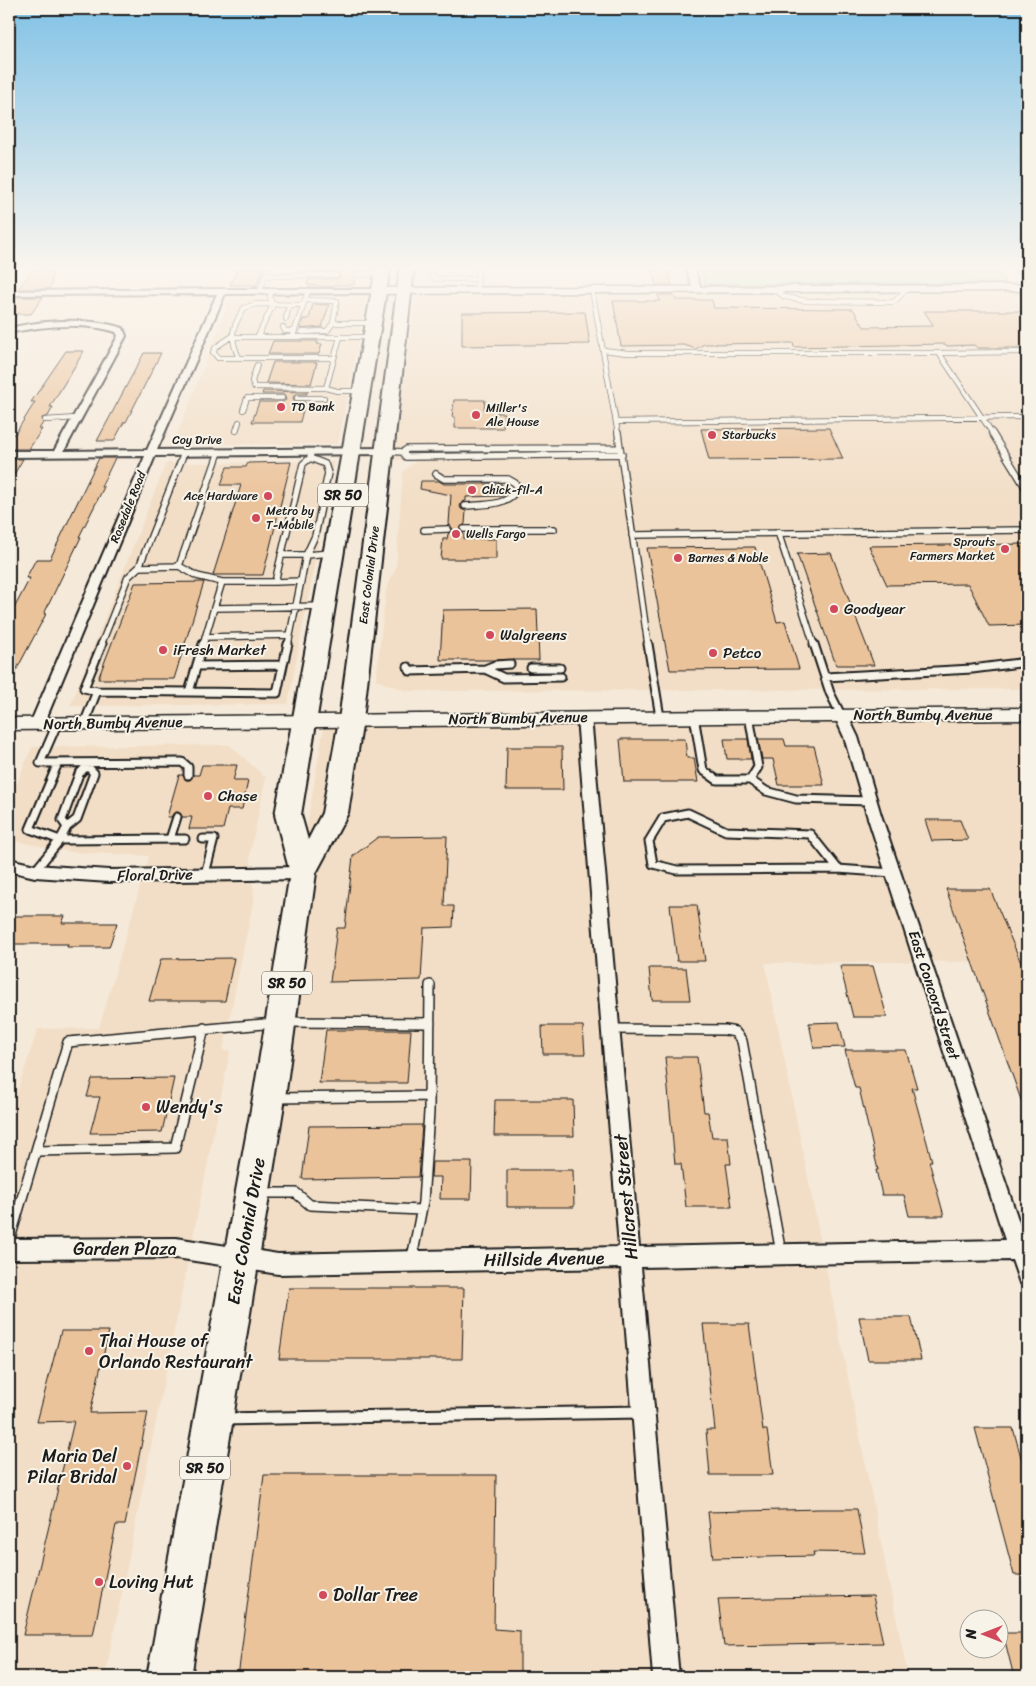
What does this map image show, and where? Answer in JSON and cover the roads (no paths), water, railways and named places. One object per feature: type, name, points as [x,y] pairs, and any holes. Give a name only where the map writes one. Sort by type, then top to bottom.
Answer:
[{"type":"highway","name":"East Colonial Drive","points":[[303,873],[288,816],[369,347]]},
{"type":"highway","name":"East Colonial Drive","points":[[169,1677],[269,1098],[303,873],[335,813],[352,720],[394,452],[401,347]]},
{"type":"street","points":[[58,453],[116,347]]},
{"type":"street","name":"Rosedale Road","points":[[37,724],[198,347]]},
{"type":"street","name":"Coy Drive","points":[[9,454],[219,452],[311,455],[351,452],[394,452]]},
{"type":"street","name":"North Bumby Avenue","points":[[9,724],[1027,714]]},
{"type":"street","name":"East Concord Street","points":[[841,715],[851,737],[893,873],[1023,1250],[1027,1276]]},
{"type":"street","name":"Hillcrest Street","points":[[584,717],[632,1258],[666,1677]]},
{"type":"street","name":"Floral Drive","points":[[9,865],[35,871],[109,876],[303,873]]},
{"type":"street","name":"Garden Plaza","points":[[9,1249],[176,1248],[241,1258]]},
{"type":"street","name":"Hillside Avenue","points":[[241,1258],[278,1264],[1023,1250]]},
{"type":"lane","points":[[216,347],[213,352],[218,358],[334,358]]},
{"type":"lane","points":[[235,347],[239,358]]},
{"type":"lane","points":[[326,388],[337,347]]},
{"type":"lane","points":[[603,347],[622,454],[652,675],[660,717]]},
{"type":"lane","points":[[604,350],[627,353],[1027,352]]},
{"type":"lane","points":[[939,353],[983,418],[1027,490]]},
{"type":"lane","points":[[257,366],[252,381],[254,387],[326,388],[337,391],[361,391]]},
{"type":"lane","points":[[243,410],[247,398],[282,398]]},
{"type":"lane","points":[[297,398],[324,398]]},
{"type":"lane","points":[[616,422],[1027,417]]},
{"type":"lane","points":[[45,420],[77,418]]},
{"type":"lane","points":[[236,431],[239,422]]},
{"type":"lane","points":[[394,452],[407,449],[620,448]]},
{"type":"lane","points":[[180,566],[219,452]]},
{"type":"lane","points":[[394,452],[406,457],[622,454]]},
{"type":"lane","points":[[184,453],[139,567],[128,577],[84,688],[97,691],[277,692],[306,555],[315,536],[328,473],[325,464],[311,455],[303,464],[275,582]]},
{"type":"lane","points":[[436,474],[444,479],[508,479],[515,483],[518,489],[508,501],[465,506]]},
{"type":"lane","points":[[424,530],[448,529]]},
{"type":"lane","points":[[464,529],[554,529]]},
{"type":"lane","points":[[632,535],[1027,530]]},
{"type":"lane","points":[[778,532],[830,693],[841,715]]},
{"type":"lane","points":[[281,555],[333,553]]},
{"type":"lane","points":[[139,567],[180,566],[197,576],[222,582],[301,582]]},
{"type":"lane","points":[[189,692],[222,582]]},
{"type":"lane","points":[[214,608],[324,606]]},
{"type":"lane","points":[[205,637],[290,635]]},
{"type":"lane","points":[[825,677],[972,669],[1027,662]]},
{"type":"lane","points":[[197,666],[283,665]]},
{"type":"lane","points":[[531,666],[560,666]]},
{"type":"lane","points":[[408,667],[410,671],[416,672],[510,667]]},
{"type":"lane","points":[[485,669],[504,678],[561,677]]},
{"type":"lane","points":[[84,724],[97,691]]},
{"type":"lane","points":[[694,716],[704,770],[717,780],[750,780],[766,791],[796,798],[870,801]]},
{"type":"lane","points":[[749,716],[758,767],[750,780]]},
{"type":"lane","points":[[57,724],[40,763],[89,765],[182,762],[188,767],[188,775]]},
{"type":"lane","points":[[58,763],[30,829],[60,840],[184,839]]},
{"type":"lane","points":[[35,871],[60,840],[67,827],[77,819],[94,773],[89,765]]},
{"type":"lane","points":[[67,827],[62,820],[79,774],[89,765]]},
{"type":"lane","points":[[838,869],[810,834],[726,831],[688,812],[663,818],[649,842],[653,864],[678,870],[838,869],[893,873]]},
{"type":"lane","points":[[170,839],[177,817]]},
{"type":"lane","points":[[204,839],[214,839],[205,874]]},
{"type":"lane","points":[[412,1261],[421,1210],[429,1096],[430,985]]},
{"type":"lane","points":[[9,1242],[68,1042],[280,1022],[430,1023]]},
{"type":"lane","points":[[37,1151],[175,1148],[204,1028]]},
{"type":"lane","points":[[612,1029],[725,1030],[735,1032],[742,1041],[782,1255]]},
{"type":"lane","points":[[269,1098],[429,1096]]},
{"type":"lane","points":[[252,1193],[296,1193],[310,1205],[421,1210]]},
{"type":"lane","points":[[214,1419],[644,1412]]},
{"type":"place","name":"TD Bank","points":[[281,407]]},
{"type":"place","name":"Miller's Ale House","points":[[476,415]]},
{"type":"place","name":"Starbucks","points":[[712,435]]},
{"type":"place","name":"Chick-fil-A","points":[[472,490]]},
{"type":"place","name":"Ace Hardware","points":[[268,496]]},
{"type":"place","name":"Metro by T-Mobile","points":[[256,518]]},
{"type":"place","name":"Wells Fargo","points":[[456,534]]},
{"type":"place","name":"Sprouts Farmers Market","points":[[1005,549]]},
{"type":"place","name":"Barnes & Noble","points":[[678,558]]},
{"type":"place","name":"Goodyear","points":[[834,609]]},
{"type":"place","name":"Walgreens","points":[[490,635]]},
{"type":"place","name":"iFresh Market","points":[[163,650]]},
{"type":"place","name":"Petco","points":[[713,653]]},
{"type":"place","name":"Chase","points":[[208,796]]},
{"type":"place","name":"Wendy's","points":[[146,1107]]},
{"type":"place","name":"Thai House of Orlando Restaurant","points":[[89,1351]]},
{"type":"place","name":"Maria Del Pilar Bridal","points":[[127,1466]]},
{"type":"place","name":"Loving Hut","points":[[99,1582]]},
{"type":"place","name":"Dollar Tree","points":[[323,1595]]}]
